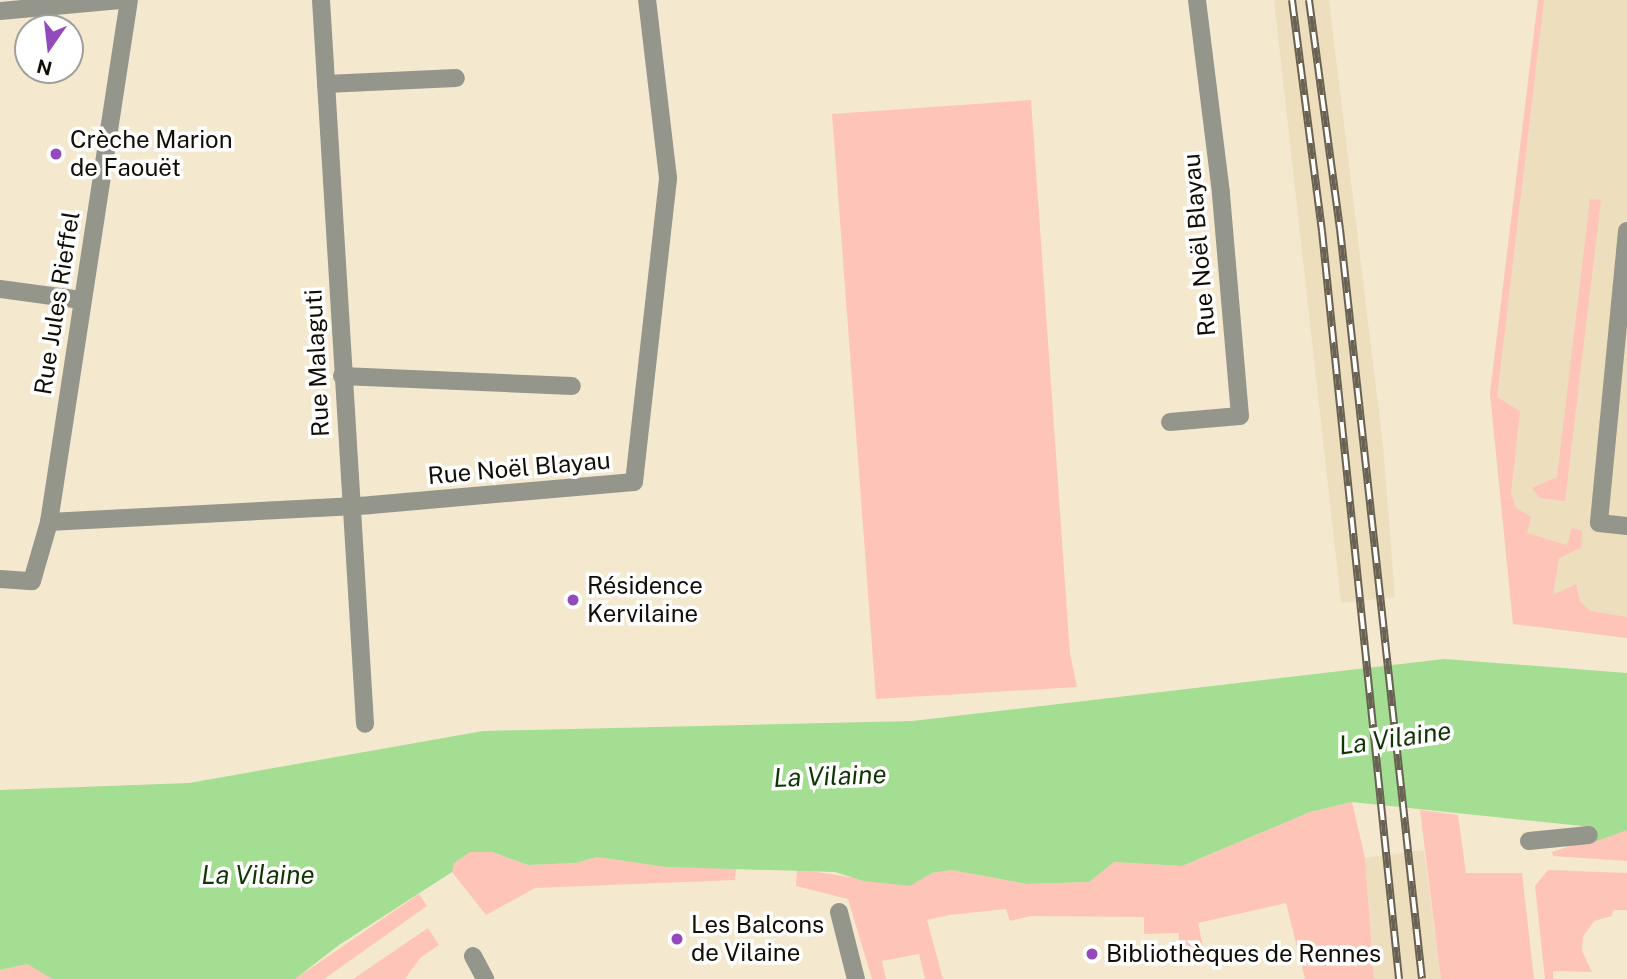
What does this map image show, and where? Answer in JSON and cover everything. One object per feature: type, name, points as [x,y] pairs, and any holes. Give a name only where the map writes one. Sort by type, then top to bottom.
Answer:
[{"type":"street","points":[[0,11],[121,0]]},
{"type":"street","name":"Rue Jules Rieffel","points":[[0,579],[32,581],[49,522],[81,300],[130,0]]},
{"type":"street","name":"Rue Malaguti","points":[[321,0],[349,506],[365,724]]},
{"type":"street","name":"Rue Noël Blayau","points":[[49,522],[349,506],[634,482],[668,178],[648,0]]},
{"type":"street","name":"Rue Noël Blayau","points":[[1170,422],[1240,416],[1197,0]]},
{"type":"street","points":[[326,84],[456,78]]},
{"type":"street","points":[[1627,239],[1599,523],[1627,526]]},
{"type":"street","points":[[0,289],[81,300]]},
{"type":"street","points":[[342,376],[572,386]]},
{"type":"street","points":[[1529,841],[1589,835]]},
{"type":"street","points":[[839,912],[856,979]]},
{"type":"street","points":[[473,956],[485,979]]},
{"type":"shaded area","points":[[1274,0],[1329,0],[1383,445],[1395,597],[1341,603]]},
{"type":"shaded area","points":[[1538,0],[1627,0],[1627,638],[1513,624],[1490,393]]},
{"type":"shaded area","points":[[1538,0],[1544,0],[1497,397],[1520,411],[1511,493],[1516,508],[1531,517],[1527,533],[1567,545],[1572,528],[1582,531],[1581,548],[1559,558],[1553,595],[1576,584],[1580,601],[1590,611],[1627,617],[1627,638],[1513,624],[1490,393]]},
{"type":"shaded area","points":[[1031,100],[1070,654],[1077,687],[876,699],[832,114]]},
{"type":"shaded area","points":[[1590,199],[1601,200],[1565,501],[1540,498],[1532,488],[1557,477]]},
{"type":"shaded area","points":[[1352,802],[1365,858],[1374,979],[1305,979],[1286,903],[1198,923],[1205,956],[1178,960],[1179,933],[1144,934],[1144,917],[1031,916],[1010,921],[1006,909],[949,915],[927,920],[943,979],[925,979],[919,954],[882,961],[886,979],[872,979],[848,899],[796,886],[797,869],[910,886],[932,873],[951,870],[1027,884],[1088,882],[1114,862],[1182,866],[1310,812]]},
{"type":"shaded area","points":[[1420,810],[1458,815],[1466,873],[1522,873],[1534,979],[1441,979]]},
{"type":"shaded area","points":[[1619,830],[1627,830],[1627,861],[1553,856],[1552,852]]},
{"type":"shaded area","points":[[1424,850],[1441,979],[1374,979],[1365,858]]},
{"type":"shaded area","points":[[470,852],[492,852],[528,865],[576,863],[597,857],[666,867],[736,868],[735,880],[535,888],[486,915],[452,872],[454,863]]},
{"type":"shaded area","points":[[1548,870],[1627,873],[1627,910],[1613,910],[1612,916],[1594,921],[1583,937],[1582,951],[1592,972],[1553,971],[1553,979],[1545,979],[1535,886]]},
{"type":"shaded area","points":[[419,894],[427,906],[324,979],[295,979]]},
{"type":"shaded area","points":[[428,928],[439,945],[420,958],[405,979],[353,979]]},
{"type":"shaded area","points":[[27,964],[43,970],[53,979],[0,979],[0,970]]},
{"type":"water","name":"La Vilaine","points":[[1444,659],[1627,673],[1627,830],[1594,842],[1592,827],[1352,802],[1310,812],[1182,866],[1114,862],[1089,882],[1027,884],[951,870],[932,873],[910,886],[864,881],[835,872],[666,867],[597,857],[576,863],[528,865],[492,852],[470,852],[454,863],[452,872],[339,945],[295,979],[53,979],[27,964],[0,970],[0,790],[189,783],[483,731],[912,721]]},
{"type":"railway","points":[[1292,0],[1322,231],[1399,979]]},
{"type":"railway","points":[[1309,0],[1340,229],[1422,979]]},
{"type":"place","name":"Crèche Marion de Faouët","points":[[56,154]]},
{"type":"place","name":"Résidence Kervilaine","points":[[573,600]]},
{"type":"place","name":"Les Balcons de Vilaine","points":[[677,939]]},
{"type":"place","name":"Bibliothèques de Rennes","points":[[1092,954]]}]
